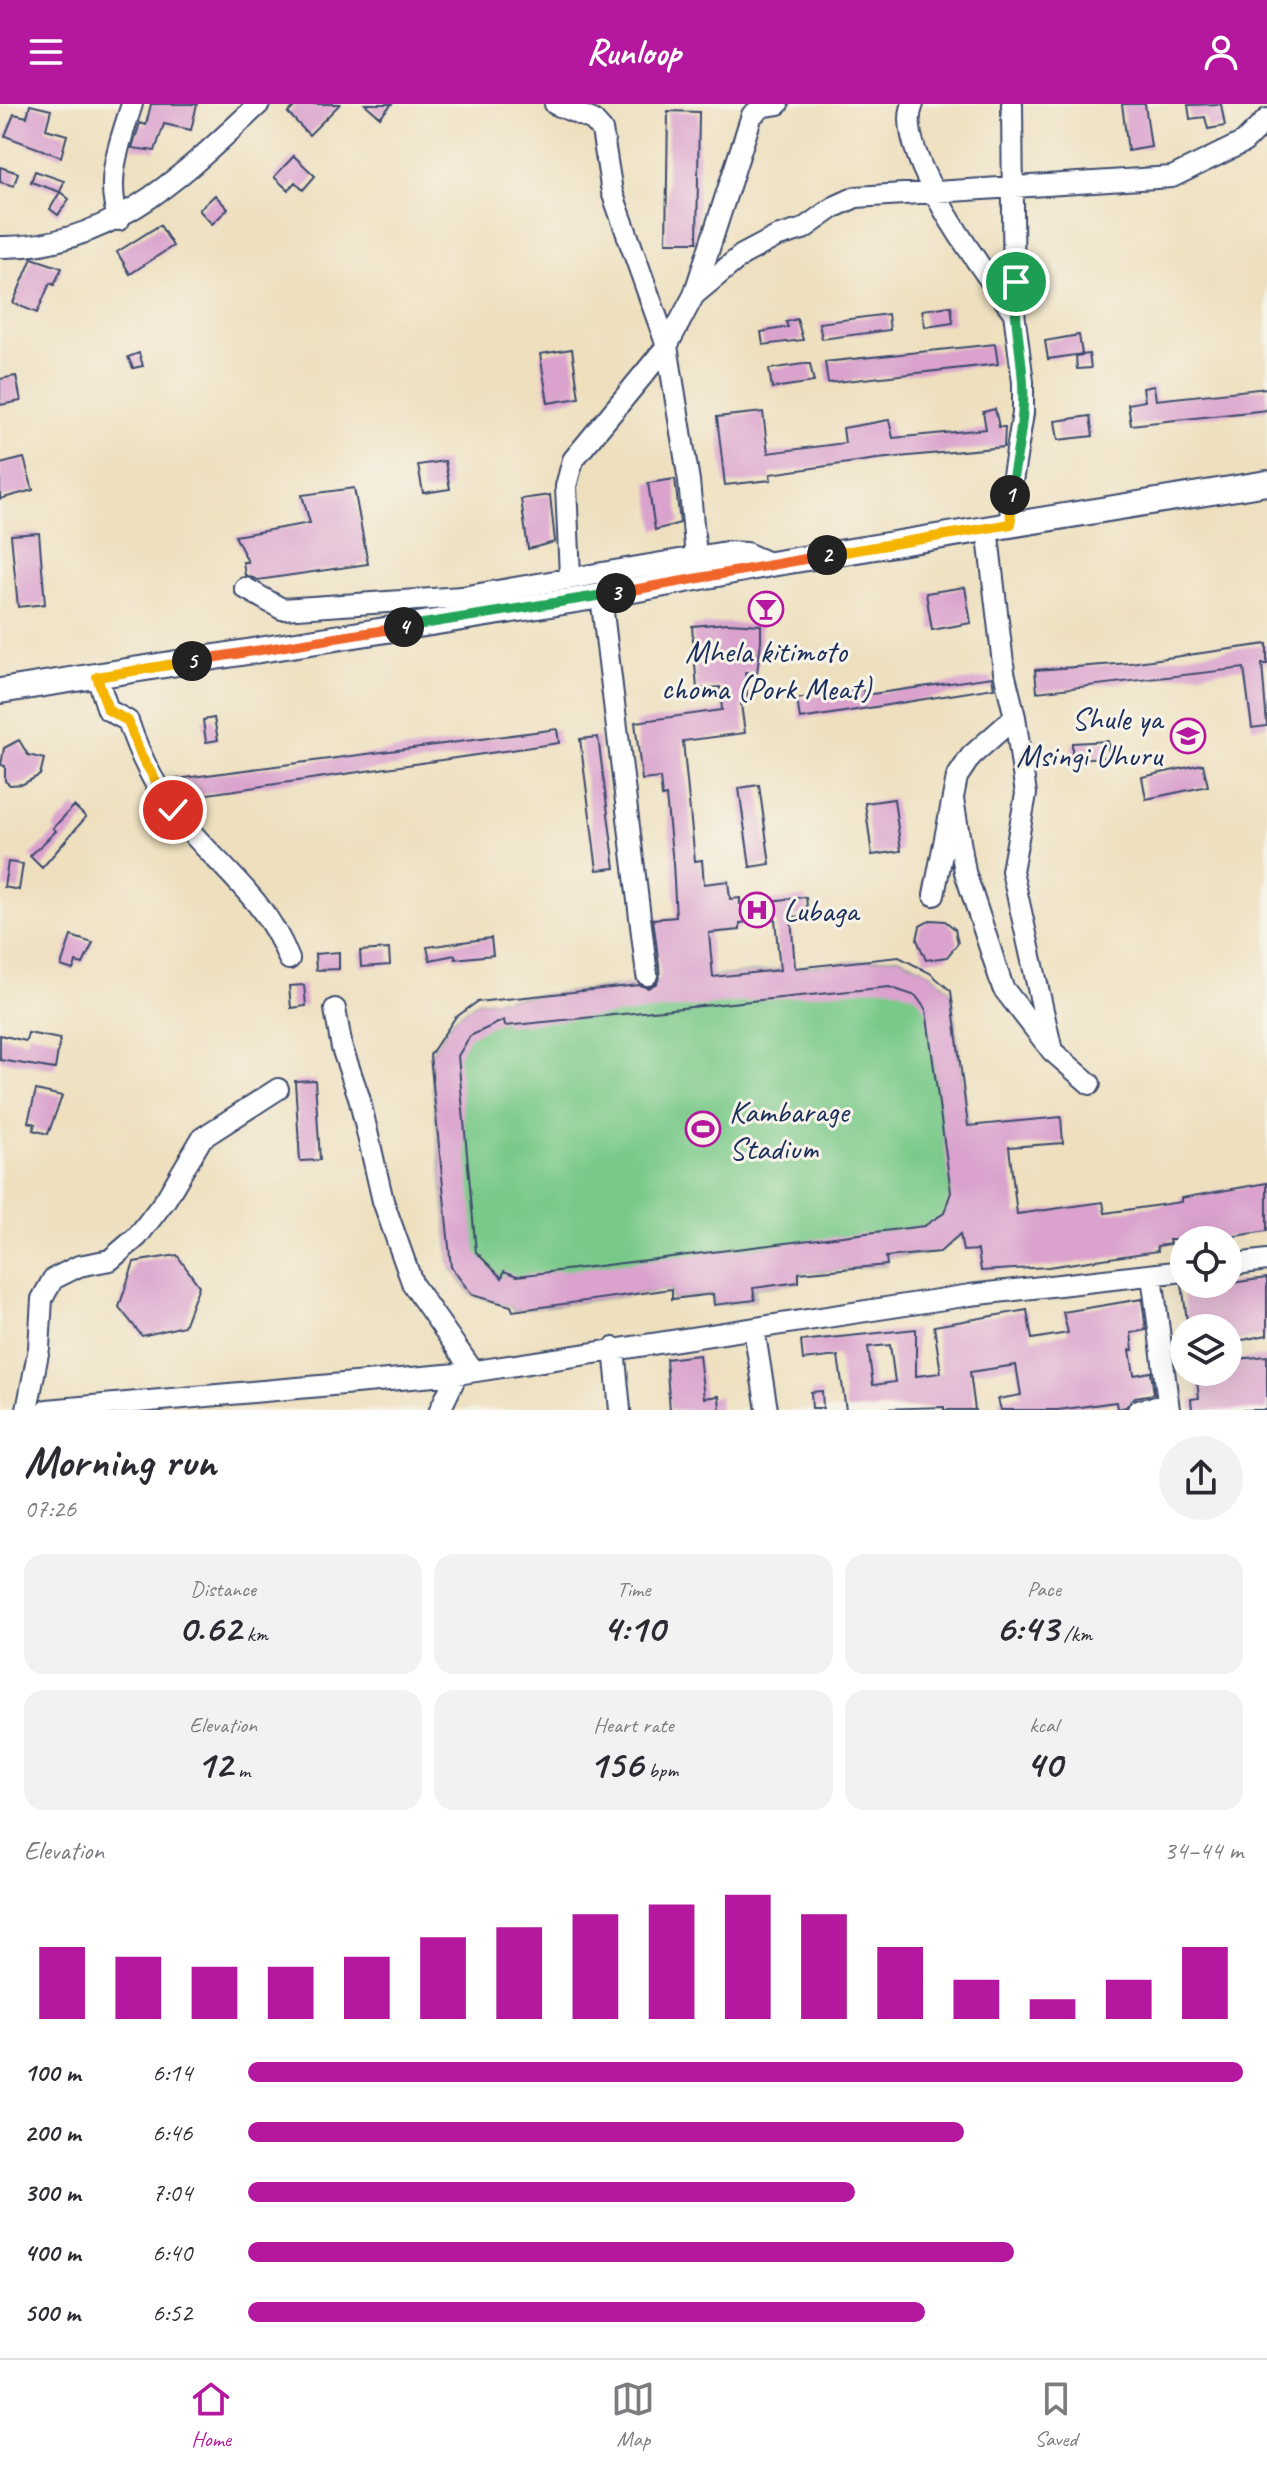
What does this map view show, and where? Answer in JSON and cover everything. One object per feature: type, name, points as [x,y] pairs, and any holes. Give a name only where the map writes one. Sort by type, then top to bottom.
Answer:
[{"type":"main road","points":[[0,691],[601,596],[999,526],[1264,486]]},
{"type":"street","points":[[119,220],[112,202],[111,179],[132,104]]},
{"type":"street","points":[[0,247],[31,248],[84,234],[119,220],[158,195],[259,104]]},
{"type":"street","points":[[555,104],[593,120],[602,130],[612,192],[667,346],[684,442],[696,557]]},
{"type":"street","points":[[570,576],[566,486],[573,460],[667,346],[694,295],[752,115],[764,106],[778,104]]},
{"type":"street","points":[[913,104],[908,133],[915,154],[956,230],[1014,313]]},
{"type":"street","points":[[1012,104],[1010,189],[1016,282],[1014,313],[1023,382],[1023,413],[1010,494],[999,526],[1004,672],[1015,717],[1026,794],[1012,871],[1052,1051]]},
{"type":"street","points":[[694,295],[742,255],[776,237],[803,229],[834,207],[856,197],[1172,177],[1244,142],[1267,119]]},
{"type":"street","points":[[245,588],[282,609],[462,597],[570,576],[696,557],[746,553],[771,564]]},
{"type":"street","points":[[601,596],[647,975]]},
{"type":"street","points":[[97,677],[108,710],[128,721],[141,756],[173,810],[250,892],[280,936],[289,959]]},
{"type":"street","points":[[934,895],[957,777],[971,756],[1015,717]]},
{"type":"street","points":[[953,799],[965,872],[1003,988],[1052,1051],[1090,1084]]},
{"type":"street","points":[[335,1009],[342,1048],[359,1097],[383,1201],[413,1285],[465,1372]]},
{"type":"street","points":[[27,1410],[39,1348],[42,1299],[53,1279],[79,1266],[110,1260],[137,1237],[166,1199],[202,1138],[278,1089]]},
{"type":"street","points":[[1242,1263],[1267,1260]]},
{"type":"street","points":[[47,1410],[465,1372],[970,1295],[1170,1273]]},
{"type":"street","points":[[1138,1410],[1168,1408],[1152,1275]]},
{"type":"street","points":[[754,1329],[767,1410]]},
{"type":"street","points":[[614,1348],[620,1410]]},
{"type":"street","points":[[440,1410],[465,1372]]},
{"type":"green space","name":"Kambarage Stadium","points":[[899,957],[930,973],[951,991],[978,1204],[952,1242],[920,1254],[886,1257],[887,1265],[799,1273],[799,1282],[754,1288],[755,1300],[714,1305],[713,1294],[672,1299],[671,1289],[513,1311],[511,1306],[472,1295],[451,1267],[430,1055],[455,1018],[477,1002]]},
{"type":"building","points":[[151,104],[197,104],[191,130],[164,124],[155,151],[132,148],[140,123],[146,125]]},
{"type":"building","points":[[297,104],[340,104],[309,135],[288,113]]},
{"type":"building","points":[[365,104],[392,104],[380,117]]},
{"type":"building","points":[[1122,104],[1145,104],[1151,147],[1128,151]]},
{"type":"building","points":[[1221,104],[1225,126],[1208,129],[1205,117],[1190,119],[1188,105]]},
{"type":"building","points":[[30,105],[51,110],[46,129],[67,135],[61,157],[5,136],[14,114],[27,117]]},
{"type":"building","points":[[668,111],[699,112],[697,242],[666,242]]},
{"type":"building","points":[[294,156],[315,176],[303,190],[295,182],[288,190],[274,177]]},
{"type":"building","points":[[0,167],[18,173],[14,186],[0,182]]},
{"type":"building","points":[[35,171],[64,181],[60,192],[31,182]]},
{"type":"building","points":[[60,192],[69,199],[58,215],[50,209]]},
{"type":"building","points":[[215,195],[228,209],[212,224],[199,210]]},
{"type":"building","points":[[160,225],[173,246],[130,274],[117,252]]},
{"type":"building","points":[[32,258],[62,268],[54,285],[50,283],[37,313],[13,303]]},
{"type":"building","points":[[951,306],[953,323],[925,327],[922,310]]},
{"type":"building","points":[[888,314],[890,330],[822,339],[819,323]]},
{"type":"building","points":[[797,319],[803,340],[763,345],[761,332],[788,327],[786,322]]},
{"type":"building","points":[[1079,335],[1082,354],[1048,359],[1045,341]]},
{"type":"building","points":[[995,344],[998,364],[828,383],[825,362]]},
{"type":"building","points":[[572,349],[579,398],[548,403],[540,354]]},
{"type":"building","points":[[139,353],[143,366],[133,368],[128,357]]},
{"type":"building","points":[[1089,354],[1091,368],[1077,369],[1076,356]]},
{"type":"building","points":[[810,364],[814,382],[772,388],[769,369]]},
{"type":"building","points":[[16,376],[21,401],[0,405],[0,379]]},
{"type":"building","points":[[1154,386],[1156,400],[1267,388],[1267,410],[1131,425],[1128,404],[1145,401],[1143,388]]},
{"type":"building","points":[[995,409],[999,427],[1005,427],[1004,447],[877,459],[770,474],[771,480],[725,485],[717,417],[763,412],[768,453],[845,443],[843,428],[889,420],[893,438],[986,429],[983,412]]},
{"type":"building","points":[[1090,416],[1093,436],[1058,440],[1055,421]]},
{"type":"building","points":[[24,458],[33,490],[0,499],[0,464]]},
{"type":"building","points":[[445,461],[450,489],[423,493],[418,465]]},
{"type":"building","points":[[675,479],[680,523],[655,530],[648,483]]},
{"type":"building","points":[[354,488],[368,564],[258,580],[245,575],[243,562],[248,562],[235,536],[310,523],[302,495]]},
{"type":"building","points":[[550,495],[555,542],[528,549],[521,499]]},
{"type":"building","points":[[39,533],[45,604],[18,607],[11,535]]},
{"type":"building","points":[[965,587],[971,623],[932,630],[926,593]]},
{"type":"building","points":[[728,623],[761,625],[757,673],[745,672],[748,703],[741,704],[745,733],[683,741],[695,861],[702,860],[704,884],[728,881],[730,899],[740,898],[740,904],[806,897],[808,916],[791,917],[795,968],[899,957],[930,973],[951,991],[968,1126],[1061,1117],[1063,1143],[1009,1147],[1017,1214],[1103,1202],[1105,1213],[1181,1202],[1181,1198],[1267,1183],[1267,1231],[1242,1235],[1242,1226],[1170,1226],[1170,1244],[1157,1246],[1158,1251],[1048,1267],[981,1271],[978,1250],[963,1251],[960,1234],[940,1252],[886,1257],[887,1265],[799,1273],[799,1282],[753,1288],[755,1300],[714,1305],[713,1294],[672,1299],[672,1289],[513,1311],[511,1306],[472,1295],[451,1267],[430,1055],[455,1018],[477,1002],[639,985],[648,988],[657,983],[660,973],[653,919],[676,917],[673,863],[666,796],[662,797],[660,778],[642,780],[635,722],[722,710],[720,687],[697,689],[692,626]],"holes":[[[775,919],[780,970],[713,977],[709,933],[740,930],[740,923]],[[889,987],[916,996],[926,1010],[951,1192],[944,1213],[924,1226],[517,1276],[504,1271],[502,1278],[476,1252],[458,1056],[470,1036],[504,1020],[505,1026]]]},
{"type":"building","points":[[1267,644],[1267,664],[1262,664],[1267,726],[1252,728],[1244,668],[1037,692],[1035,670],[1130,663]]},
{"type":"building","points":[[992,677],[994,688],[800,719],[797,699],[863,688],[864,695]]},
{"type":"building","points":[[214,718],[218,740],[206,742],[203,720]]},
{"type":"building","points":[[557,729],[559,743],[180,798],[169,780]]},
{"type":"building","points":[[598,737],[615,868],[597,870],[580,739]]},
{"type":"building","points":[[19,740],[28,755],[44,759],[40,775],[23,784],[10,785],[5,781],[5,766],[1,765],[4,748]]},
{"type":"building","points":[[1108,741],[1109,757],[1072,759],[1072,743]]},
{"type":"building","points":[[1203,764],[1208,786],[1146,799],[1142,777]]},
{"type":"building","points":[[759,785],[770,864],[750,867],[739,788]]},
{"type":"building","points":[[894,799],[901,851],[872,855],[865,803]]},
{"type":"building","points":[[74,806],[86,817],[42,868],[30,856],[56,831],[53,828]]},
{"type":"building","points":[[8,862],[23,864],[19,890],[4,887]]},
{"type":"building","points":[[931,920],[945,921],[955,929],[958,943],[947,957],[926,960],[917,940],[920,926]]},
{"type":"building","points":[[71,936],[93,943],[83,964],[76,962],[73,970],[61,966]]},
{"type":"building","points":[[491,938],[493,955],[455,959],[455,955],[430,960],[427,947]]},
{"type":"building","points":[[389,949],[390,965],[361,967],[360,951]]},
{"type":"building","points":[[339,952],[339,969],[316,970],[315,954]]},
{"type":"building","points":[[304,985],[306,1006],[291,1008],[289,986]]},
{"type":"building","points":[[28,1033],[60,1039],[55,1069],[0,1060],[0,1035],[26,1041]]},
{"type":"building","points":[[315,1080],[320,1160],[300,1161],[295,1081]]},
{"type":"building","points":[[36,1090],[62,1096],[48,1134],[33,1130],[35,1124],[28,1122]]},
{"type":"building","points":[[177,1255],[199,1286],[184,1326],[142,1336],[119,1307],[134,1262]]},
{"type":"building","points":[[1267,1278],[1267,1335],[1242,1340],[1242,1314],[1186,1314],[1184,1298],[1242,1298],[1242,1282]]},
{"type":"building","points":[[1142,1299],[1146,1330],[1131,1333],[1133,1350],[1130,1350],[1134,1375],[1151,1372],[1154,1394],[1135,1397],[1126,1407],[1117,1409],[1116,1402],[1058,1410],[1001,1410],[998,1399],[1021,1395],[1016,1365],[970,1372],[975,1410],[944,1410],[944,1407],[846,1410],[838,1356],[803,1360],[801,1341],[916,1329],[916,1376],[941,1373],[934,1326],[1027,1310],[1032,1339],[1068,1333],[1063,1312]],"holes":[[[890,1345],[895,1382],[873,1385],[868,1347]]]},
{"type":"building","points":[[699,1355],[704,1398],[719,1396],[720,1410],[670,1410],[666,1359]]},
{"type":"building","points":[[1267,1356],[1267,1410],[1192,1410],[1191,1399],[1199,1398],[1198,1386],[1242,1386],[1242,1359]]},
{"type":"building","points":[[822,1391],[823,1408],[812,1408],[811,1392]]},
{"type":"place","name":"Mhela kitimoto choma (Pork Meat)","points":[[766,609]]},
{"type":"place","name":"Shule ya Msingi Uhuru","points":[[1188,736]]},
{"type":"place","name":"Lubaga","points":[[757,910]]},
{"type":"place","name":"Kambarage Stadium","points":[[703,1129]]},
{"type":"route","points":[[173,810],[141,756],[128,721],[108,710],[97,677],[601,596],[1011,524],[1010,494],[1023,413],[1023,382],[1014,313],[1016,282]]}]
